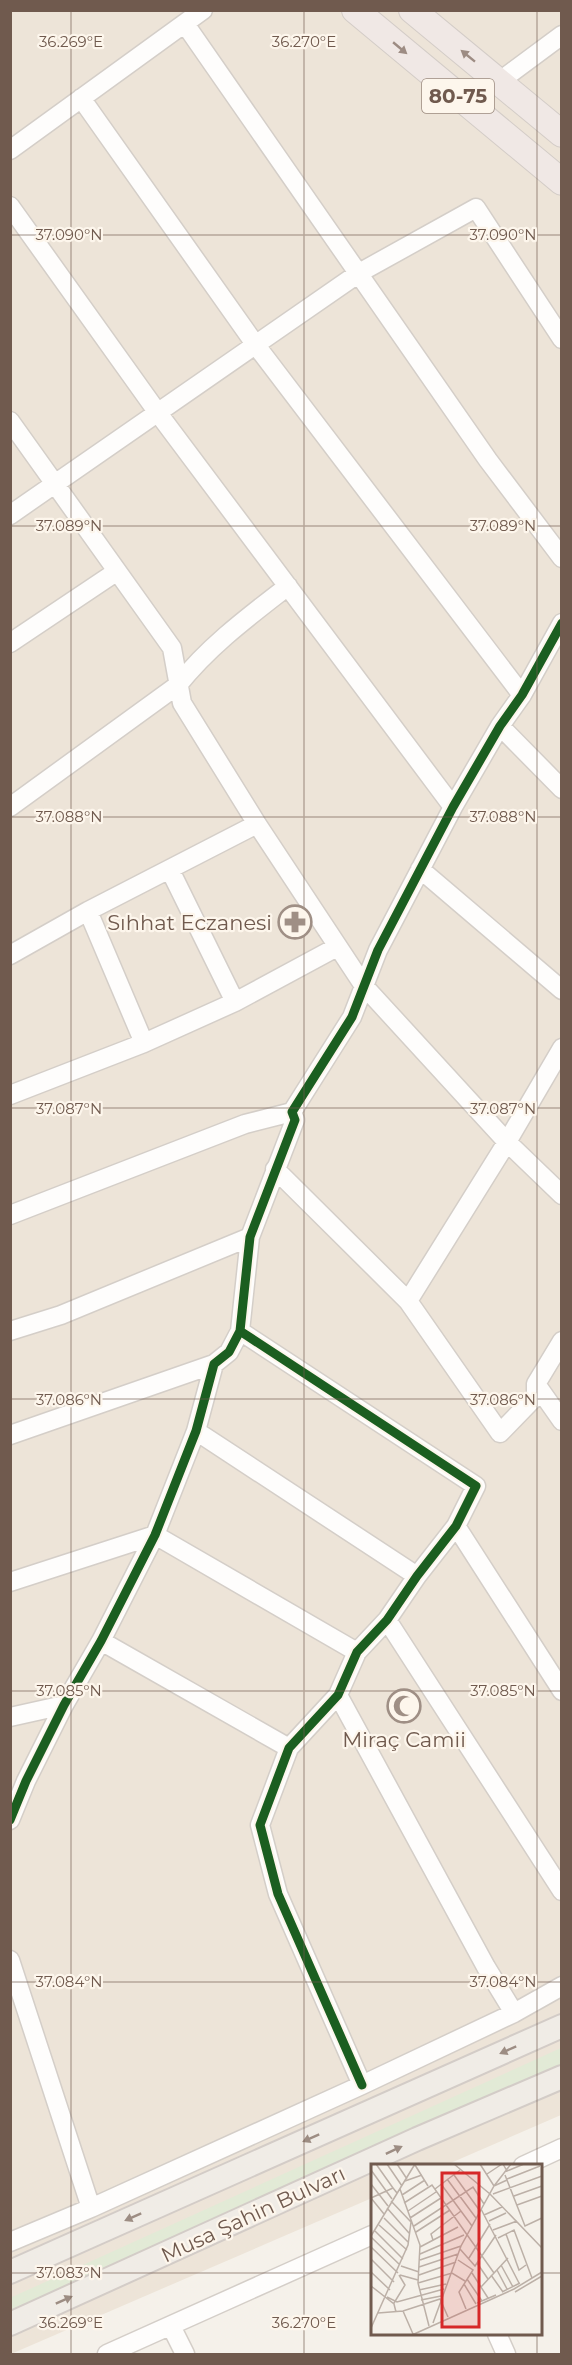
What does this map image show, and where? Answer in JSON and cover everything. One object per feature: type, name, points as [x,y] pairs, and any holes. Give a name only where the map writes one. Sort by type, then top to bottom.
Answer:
[{"type":"highway","name":"80-75","points":[[355,10],[561,182]]},
{"type":"highway","name":"80-75","points":[[412,10],[561,134]]},
{"type":"main road","points":[[10,2272],[561,2026]]},
{"type":"main road","name":"Musa Şahin Bulvarı","points":[[10,2324],[417,2139],[561,2077]]},
{"type":"street","points":[[10,150],[203,10]]},
{"type":"street","points":[[185,24],[488,460],[561,558]]},
{"type":"street","points":[[500,81],[561,35]]},
{"type":"street","points":[[81,98],[255,344],[522,695]]},
{"type":"street","points":[[10,206],[158,412],[453,807]]},
{"type":"street","points":[[10,515],[55,486],[359,273],[476,208],[561,339]]},
{"type":"street","points":[[10,421],[172,648],[182,703],[257,824],[364,986],[507,1142],[561,1195]]},
{"type":"street","points":[[10,643],[116,572]]},
{"type":"street","points":[[10,807],[178,685],[195,663],[224,636],[288,586]]},
{"type":"street","points":[[10,1215],[245,1124],[292,1112],[352,1017],[378,950],[420,869],[453,807],[500,726],[522,695],[561,623]]},
{"type":"street","points":[[500,726],[561,789]]},
{"type":"street","points":[[10,954],[257,824]]},
{"type":"street","points":[[420,869],[561,990]]},
{"type":"street","points":[[170,870],[235,1002]]},
{"type":"street","points":[[88,911],[144,1042]]},
{"type":"street","points":[[11,1094],[144,1042],[235,1002],[337,947]]},
{"type":"street","points":[[408,1301],[507,1142],[561,1048]]},
{"type":"street","points":[[10,1435],[214,1364],[229,1352],[240,1331],[250,1237],[295,1120],[292,1112]]},
{"type":"street","points":[[275,1169],[408,1301],[501,1433],[536,1396],[536,1384],[561,1341]]},
{"type":"street","points":[[10,1331],[61,1315],[250,1237]]},
{"type":"street","points":[[240,1331],[476,1486],[456,1526],[417,1576],[387,1620],[357,1652],[338,1695],[289,1748],[260,1825],[278,1894],[362,2085]]},
{"type":"street","points":[[10,1820],[18,1781],[101,1641],[155,1535],[196,1431],[214,1364]]},
{"type":"street","points":[[536,1384],[561,1421]]},
{"type":"street","points":[[196,1431],[417,1576]]},
{"type":"street","points":[[456,1526],[561,1691]]},
{"type":"street","points":[[10,1582],[155,1535],[357,1652]]},
{"type":"street","points":[[387,1620],[561,1891]]},
{"type":"street","points":[[101,1641],[289,1748]]},
{"type":"street","points":[[338,1695],[486,1967],[514,2013]]},
{"type":"street","points":[[10,1717],[64,1705]]},
{"type":"street","points":[[10,1960],[91,2208]]},
{"type":"street","points":[[10,2242],[91,2208],[362,2085],[514,2013],[561,1986]]},
{"type":"street","points":[[527,2164],[561,2148]]},
{"type":"street","points":[[107,2355],[371,2235]]},
{"type":"street","points":[[171,2326],[184,2355]]},
{"type":"street","points":[[497,2335],[506,2355]]},
{"type":"shaded area","points":[[11,11],[561,11],[561,2115],[448,2164],[371,2164],[371,2198],[11,2354]]},
{"type":"green space","points":[[561,2048],[561,2066],[11,2313],[10,2298]]},
{"type":"cycle path","points":[[10,1820],[26,1781],[64,1705],[101,1641],[155,1535],[196,1431],[214,1364],[229,1352],[240,1331],[250,1237],[295,1120],[292,1112],[352,1017],[378,950],[453,807],[500,726],[522,695],[562,623]]},
{"type":"cycle path","points":[[240,1331],[476,1486],[456,1526],[417,1576],[387,1620],[357,1652],[338,1695],[289,1748],[260,1825],[278,1894],[362,2085]]},
{"type":"place","name":"Sıhhat Eczanesi","points":[[295,922]]},
{"type":"place","name":"Miraç Camii","points":[[404,1706]]}]
